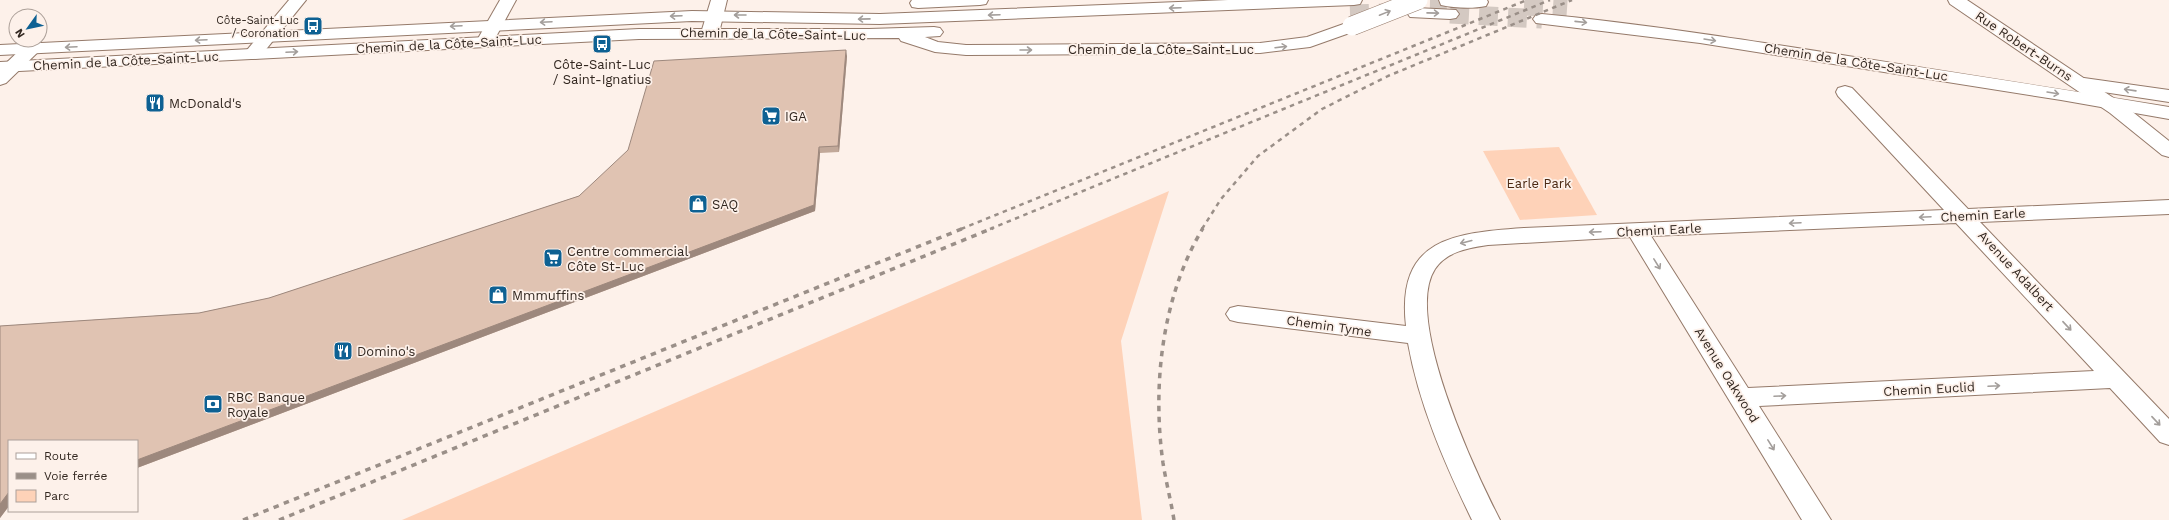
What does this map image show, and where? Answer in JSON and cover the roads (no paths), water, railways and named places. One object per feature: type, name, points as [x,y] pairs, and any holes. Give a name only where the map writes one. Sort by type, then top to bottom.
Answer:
[{"type":"main road","points":[[253,54],[298,0]]},
{"type":"main road","points":[[484,42],[508,0]]},
{"type":"main road","name":"Chemin de la Côte-Saint-Luc","points":[[765,15],[813,6],[915,1],[980,0]]},
{"type":"main road","name":"Rue Robert-Burns","points":[[1956,0],[2092,93],[2169,151]]},
{"type":"main road","name":"Chemin de la Côte-Saint-Luc","points":[[4,71],[253,54],[639,34],[898,34],[1352,14],[1417,7],[1449,7],[1480,2]]},
{"type":"main road","points":[[710,33],[717,8]]},
{"type":"main road","name":"Chemin de la Côte-Saint-Luc","points":[[0,50],[495,24],[717,8],[765,15],[811,19],[1352,14]]},
{"type":"main road","name":"Chemin de la Côte-Saint-Luc","points":[[1567,9],[1653,18],[2092,93],[2169,113]]},
{"type":"main road","name":"Chemin de la Côte-Saint-Luc","points":[[898,34],[935,47],[966,50],[1260,48],[1310,42],[1352,14]]},
{"type":"main road","name":"Chemin de la Côte-Saint-Luc","points":[[1542,19],[1630,28],[2092,93],[2169,96]]},
{"type":"main road","points":[[4,71],[31,49]]},
{"type":"main road","name":"Avenue Adalbert","points":[[1845,92],[1964,216],[2169,435]]},
{"type":"main road","name":"Chemin Earle","points":[[1486,520],[1459,466],[1441,417],[1420,336],[1417,286],[1423,270],[1432,257],[1447,248],[1466,242],[1492,238],[2169,206]]},
{"type":"main road","name":"Avenue Oakwood","points":[[1637,231],[1817,520]]},
{"type":"main road","name":"Chemin Tyme","points":[[1238,314],[1420,336]]},
{"type":"main road","name":"Chemin Euclid","points":[[1741,398],[2117,379]]},
{"type":"tunnel","points":[[1401,0],[1447,1]]},
{"type":"tunnel","points":[[1524,6],[1567,9]]},
{"type":"tunnel","points":[[1350,14],[1387,13]]},
{"type":"tunnel","points":[[1450,14],[1542,19]]},
{"type":"railway","points":[[961,229],[1527,0]]},
{"type":"railway","points":[[990,229],[1550,0]]},
{"type":"railway","points":[[1202,229],[1221,199],[1258,156],[1322,109],[1388,76],[1572,0]]},
{"type":"railway","points":[[243,520],[964,228]]},
{"type":"railway","points":[[279,520],[993,228]]},
{"type":"railway","points":[[1174,520],[1163,463],[1160,433],[1160,372],[1169,312],[1178,282],[1189,254],[1203,228]]},
{"type":"place","name":"Côte-Saint-Luc / Coronation","points":[[313,26]]},
{"type":"place","name":"Côte-Saint-Luc / Saint-Ignatius","points":[[602,44]]},
{"type":"place","name":"McDonald's","points":[[155,103]]},
{"type":"place","name":"IGA","points":[[771,116]]},
{"type":"place","name":"SAQ","points":[[698,204]]},
{"type":"place","name":"Centre commercial Côte St-Luc","points":[[553,258]]},
{"type":"place","name":"Mmmuffins","points":[[498,295]]},
{"type":"place","name":"Domino's","points":[[343,351]]},
{"type":"place","name":"RBC Banque Royale","points":[[213,404]]},
{"type":"park label","name":"Earle Park","points":[[1539,183]]}]
